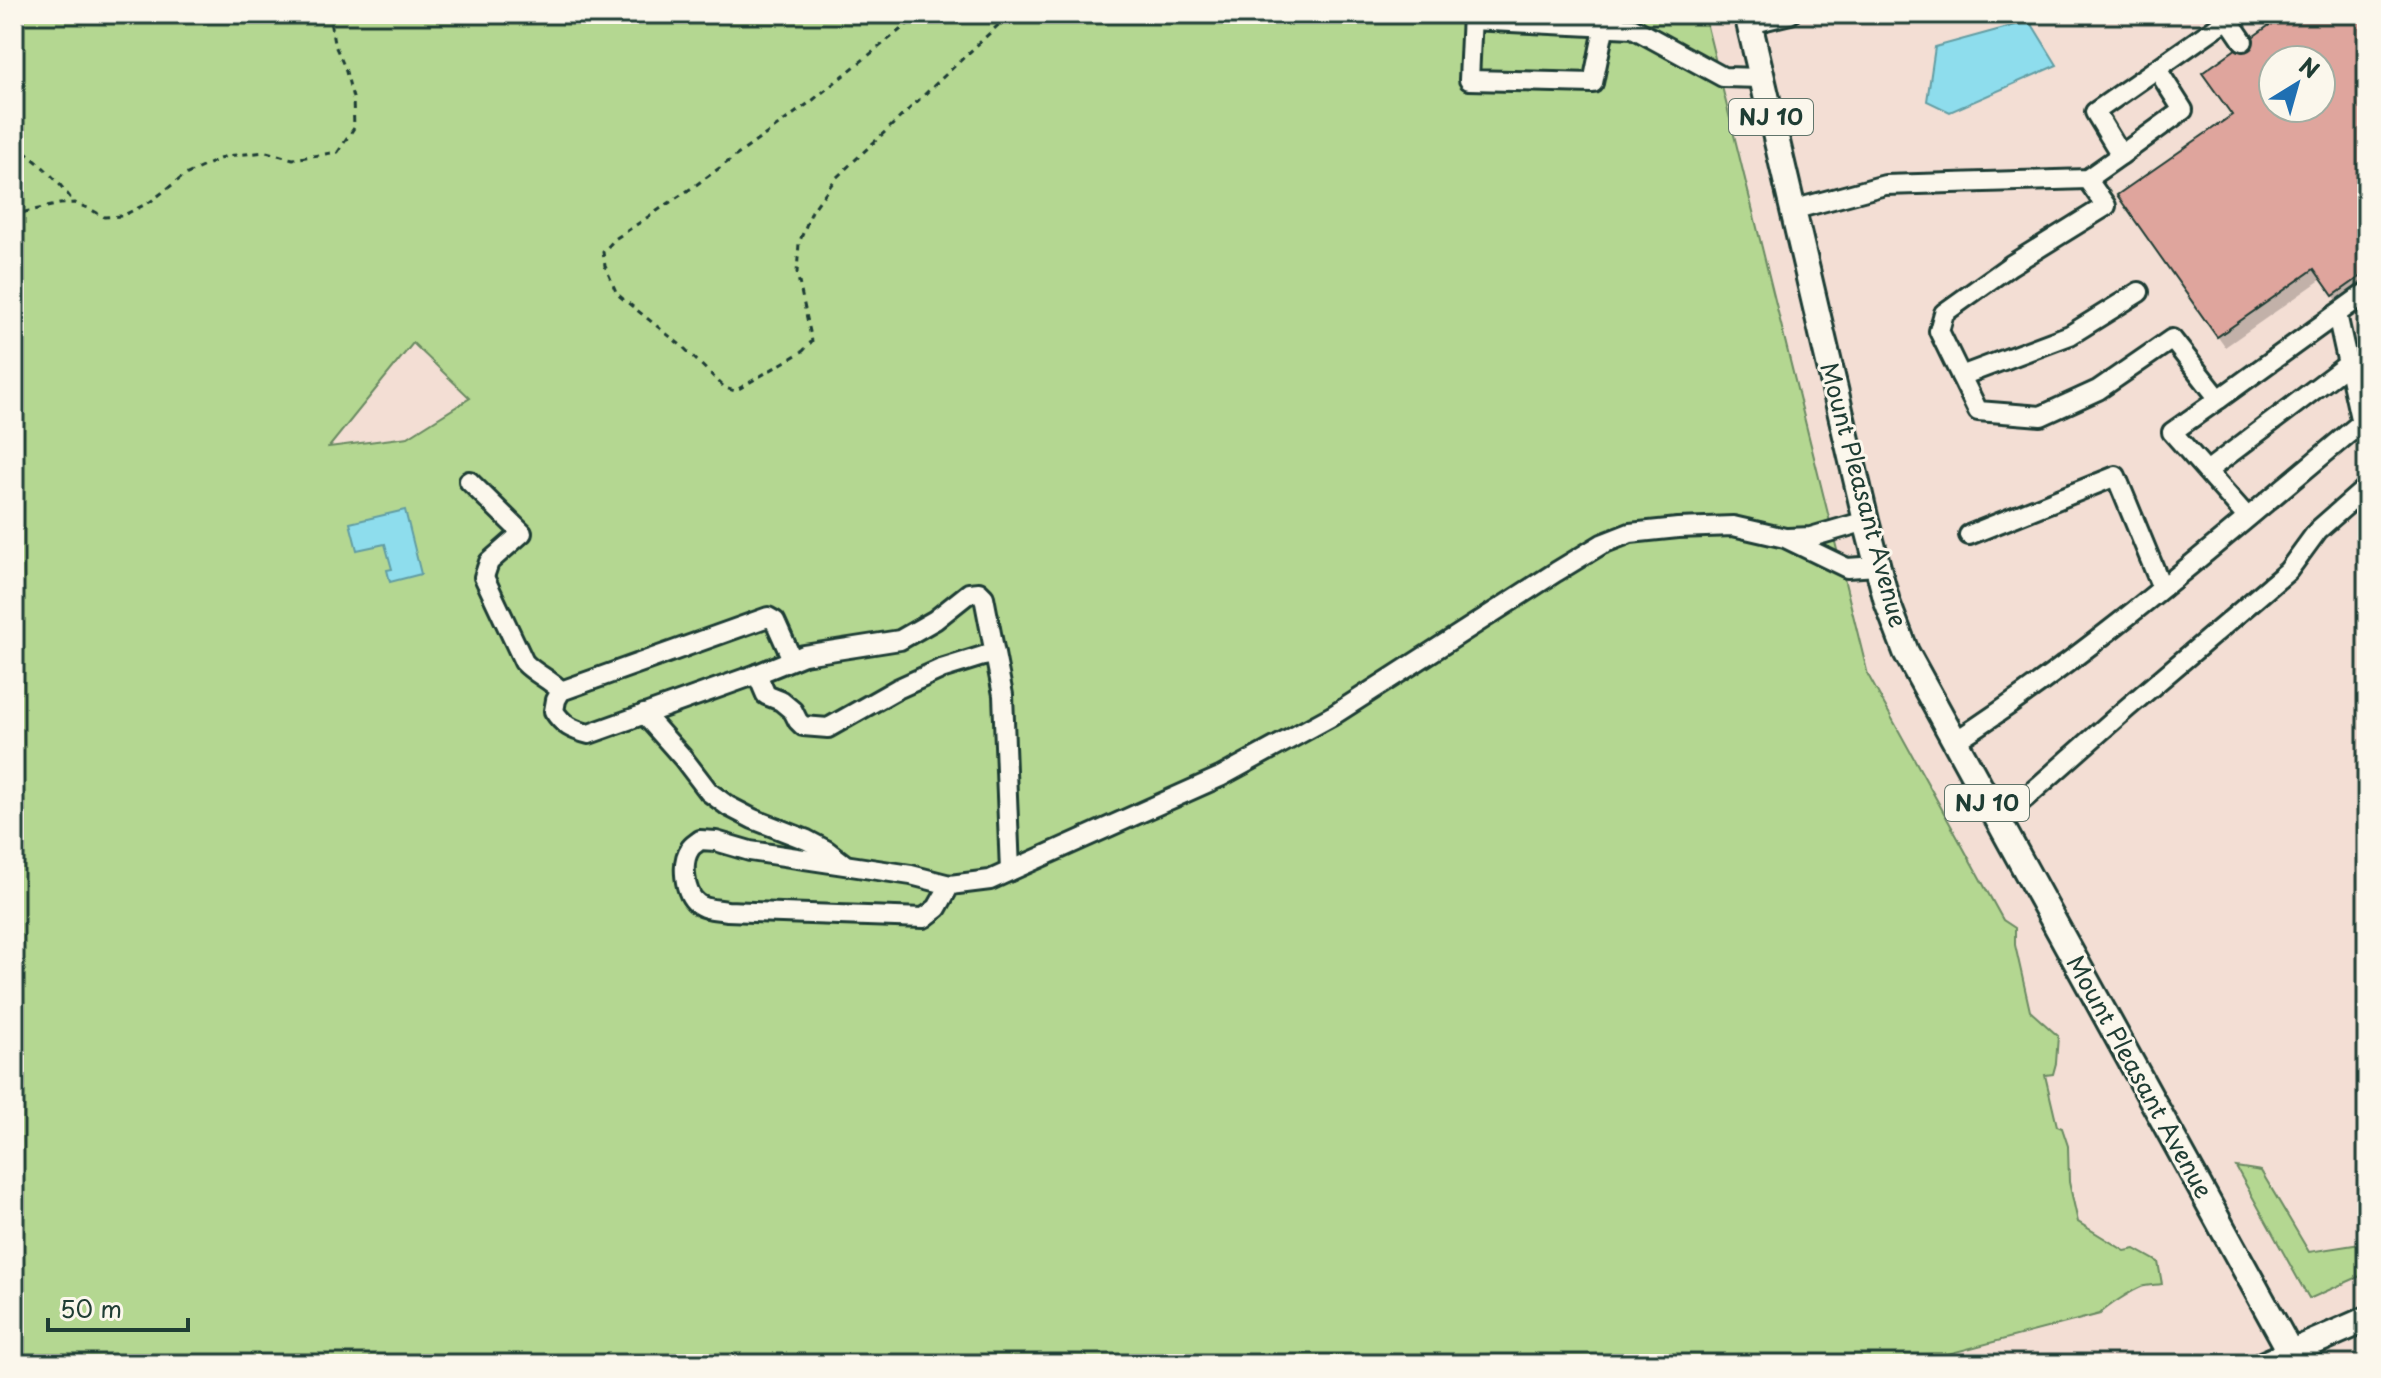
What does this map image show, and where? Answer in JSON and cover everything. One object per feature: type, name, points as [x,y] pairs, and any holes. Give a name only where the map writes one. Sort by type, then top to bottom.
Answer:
[{"type":"main road","name":"Mount Pleasant Avenue","points":[[1748,19],[1877,566],[1906,652],[2294,1358]]},
{"type":"main road","points":[[2264,1364],[2294,1358],[2367,1319]]},
{"type":"street","points":[[1748,19],[1790,14]]},
{"type":"street","points":[[2121,155],[2095,112],[2232,16],[2243,41]]},
{"type":"street","points":[[1606,20],[1593,83],[1469,80],[1471,17],[1606,20],[1633,28],[1723,77],[1762,78]]},
{"type":"street","points":[[1792,210],[1885,185],[2087,179],[2183,110],[2157,69]]},
{"type":"street","points":[[2087,179],[2106,206],[2011,265],[1944,313],[1939,331],[1978,411],[2041,416],[2098,390],[2172,339],[2219,399]]},
{"type":"street","points":[[1961,376],[2070,335],[2139,292]]},
{"type":"street","points":[[2247,517],[2172,432],[2367,292]]},
{"type":"street","points":[[1954,742],[2010,706],[2162,588],[2361,423],[2337,314]]},
{"type":"street","points":[[2207,471],[2348,364]]},
{"type":"street","points":[[1969,535],[2116,476],[2162,588]]},
{"type":"street","points":[[469,481],[522,533],[489,562],[484,577],[524,662],[561,691]]},
{"type":"street","points":[[1998,822],[2288,571],[2318,530],[2367,487]]},
{"type":"street","points":[[1785,538],[1811,537],[1866,521]]},
{"type":"street","points":[[950,885],[937,908],[924,918],[862,917],[708,908],[695,902],[685,873],[690,849],[700,840],[716,841],[750,851],[911,875],[950,885],[990,880],[1220,777],[1332,716],[1602,544],[1630,533],[1733,526],[1785,538],[1847,568],[1877,566]]},
{"type":"street","points":[[792,659],[775,621],[768,617],[561,691],[554,711],[563,724],[589,734],[792,659],[900,640],[935,620],[969,593],[979,592],[984,597],[1003,695],[1010,871]]},
{"type":"street","points":[[757,674],[766,695],[781,701],[793,711],[803,726],[828,728],[897,689],[941,669],[995,654]]},
{"type":"street","points":[[644,714],[709,792],[728,806],[807,840],[845,864]]},
{"type":"path","points":[[14,220],[25,212],[75,203],[104,217],[122,216],[150,202],[185,175],[226,156],[266,152],[293,159],[338,152],[354,128],[353,98],[334,43],[330,21],[332,14]]},
{"type":"path","points":[[920,14],[813,100],[615,239],[603,252],[605,266],[617,294],[683,347],[725,388],[735,391],[803,351],[812,341],[797,273],[799,243],[812,211],[836,178],[1010,14]]},
{"type":"path","points":[[14,145],[34,157],[58,180],[75,203]]},
{"type":"green space","points":[[14,14],[1704,14],[1868,675],[2003,920],[2015,928],[2015,945],[2030,1011],[2058,1036],[2053,1074],[2045,1075],[2057,1126],[2062,1128],[2068,1146],[2069,1182],[2078,1222],[2125,1251],[2135,1249],[2158,1262],[2162,1284],[2137,1289],[2100,1314],[1910,1364],[14,1364]],"holes":[[[413,343],[470,398],[408,437],[329,447]]]},
{"type":"green space","points":[[2236,1167],[2261,1171],[2309,1252],[2367,1243],[2367,1273],[2309,1299]]},
{"type":"water","points":[[2030,21],[2057,65],[1950,112],[1927,101],[1935,47]]},
{"type":"water","points":[[405,510],[421,574],[390,582],[387,570],[392,569],[385,544],[357,550],[350,523]]},
{"type":"building","points":[[2285,14],[2367,14],[2367,272],[2333,296],[2314,269],[2217,337],[2117,195],[2232,115],[2202,73]]}]
